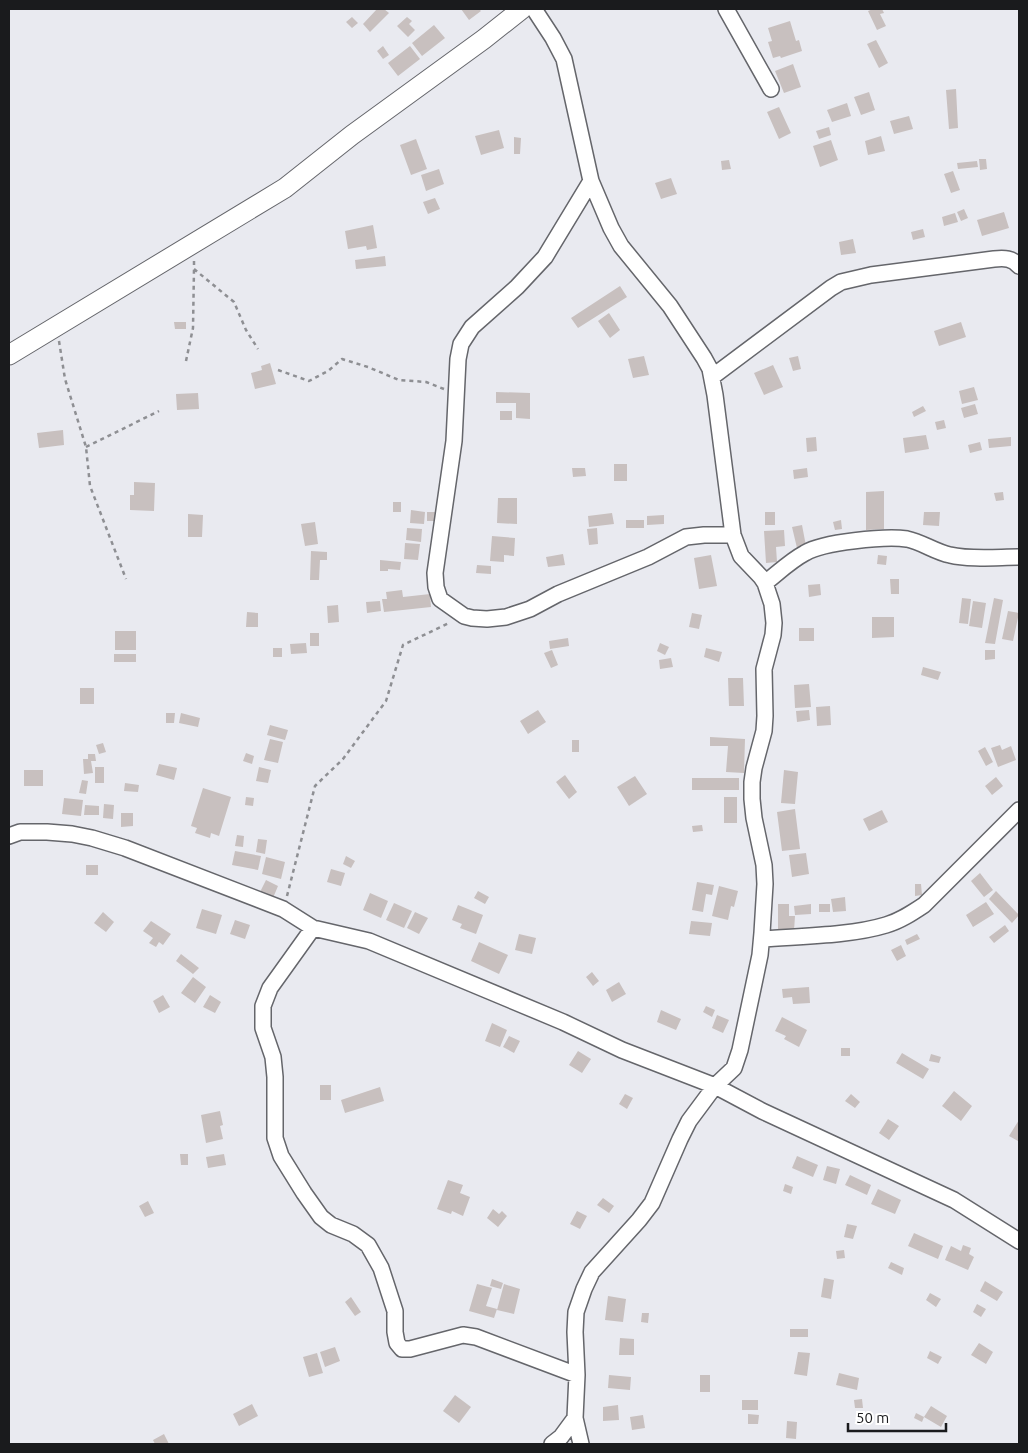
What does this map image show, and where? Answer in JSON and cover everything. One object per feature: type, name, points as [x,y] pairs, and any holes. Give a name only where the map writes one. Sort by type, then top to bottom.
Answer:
[{"type":"street","points":[[9,355],[285,188],[522,9]]},
{"type":"street","points":[[534,9],[554,38],[564,59],[591,181],[611,228],[621,246],[670,306],[710,369],[724,458],[733,535],[741,556],[765,583],[772,604],[774,623],[773,636],[764,669],[764,731],[752,782],[754,818],[764,865],[765,884],[762,939],[738,1059],[734,1068],[716,1086],[689,1121],[652,1203],[592,1272],[584,1289],[576,1312],[575,1332],[575,1418],[581,1444]]},
{"type":"street","points":[[726,9],[771,89]]},
{"type":"street","points":[[591,181],[545,257],[517,287],[472,327],[461,344],[458,359],[454,441],[435,573],[436,588],[440,599],[464,616],[486,620],[506,617],[530,609],[558,594],[648,557],[686,537],[733,535]]},
{"type":"street","points":[[712,377],[841,282],[870,275],[1004,258],[1010,259],[1019,266]]},
{"type":"street","points":[[765,583],[794,559],[806,552],[853,541],[892,538],[908,540],[949,555],[961,557],[1019,557]]},
{"type":"street","points":[[762,939],[867,930],[905,918],[924,905],[1019,810]]},
{"type":"street","points":[[9,836],[20,832],[47,832],[92,838],[125,848],[283,908],[313,928],[369,941],[563,1022],[622,1050],[716,1086],[762,1111],[954,1200],[1019,1241]]},
{"type":"street","points":[[313,928],[270,988],[263,1006],[262,1028],[273,1057],[275,1077],[275,1138],[281,1156],[321,1217],[331,1225],[353,1234],[368,1245],[382,1268],[395,1312],[397,1344],[402,1349],[410,1349],[463,1335],[476,1337],[576,1375]]},
{"type":"street","points":[[552,1444],[561,1437],[575,1418]]},
{"type":"path","points":[[186,362],[193,328],[195,242]]},
{"type":"path","points":[[194,269],[234,302],[246,330],[258,349]]},
{"type":"path","points":[[57,327],[65,379],[86,447],[90,486],[126,579]]},
{"type":"path","points":[[278,370],[309,381],[328,371],[342,359],[399,380],[426,382],[457,394]]},
{"type":"path","points":[[86,447],[159,411]]},
{"type":"path","points":[[283,908],[314,786],[343,759],[386,701],[403,645],[464,616]]},
{"type":"building","points":[[377,9],[384,9],[389,13],[370,32],[363,24]]},
{"type":"building","points":[[461,9],[479,9],[481,11],[469,20]]},
{"type":"building","points":[[882,9],[884,13],[880,14],[886,26],[877,30],[868,11]]},
{"type":"building","points":[[352,17],[358,23],[352,28],[346,22]]},
{"type":"building","points":[[407,17],[412,21],[409,24],[415,30],[408,37],[397,26]]},
{"type":"building","points":[[790,21],[796,41],[799,40],[802,51],[781,58],[780,56],[773,58],[768,42],[772,41],[768,28]]},
{"type":"building","points":[[434,25],[445,38],[422,56],[412,43]]},
{"type":"building","points":[[876,40],[888,63],[879,68],[867,44]]},
{"type":"building","points":[[383,46],[389,55],[383,59],[377,51]]},
{"type":"building","points":[[410,46],[420,59],[398,76],[388,63]]},
{"type":"building","points":[[793,64],[801,87],[784,93],[775,71]]},
{"type":"building","points":[[956,89],[958,128],[949,129],[946,90]]},
{"type":"building","points":[[869,92],[875,110],[861,115],[854,97]]},
{"type":"building","points":[[847,103],[851,116],[832,122],[827,110]]},
{"type":"building","points":[[779,107],[791,133],[779,139],[767,112]]},
{"type":"building","points":[[909,116],[913,129],[894,134],[890,121]]},
{"type":"building","points":[[829,127],[831,135],[819,139],[816,131]]},
{"type":"building","points":[[499,130],[504,148],[481,155],[475,136]]},
{"type":"building","points":[[881,136],[885,151],[868,155],[865,141]]},
{"type":"building","points":[[514,137],[521,138],[520,154],[514,154]]},
{"type":"building","points":[[416,139],[427,169],[411,175],[400,145]]},
{"type":"building","points":[[831,140],[838,160],[820,167],[813,146]]},
{"type":"building","points":[[979,159],[986,159],[987,169],[980,170]]},
{"type":"building","points":[[729,160],[731,169],[722,170],[721,161]]},
{"type":"building","points":[[977,161],[978,167],[958,169],[957,163]]},
{"type":"building","points":[[439,169],[444,184],[426,191],[421,175]]},
{"type":"building","points":[[953,171],[960,190],[951,193],[944,174]]},
{"type":"building","points":[[671,178],[677,194],[661,199],[655,183]]},
{"type":"building","points":[[435,198],[440,209],[428,214],[423,202]]},
{"type":"building","points":[[964,209],[968,218],[961,221],[957,212]]},
{"type":"building","points":[[1004,212],[1009,228],[982,236],[977,220]]},
{"type":"building","points":[[955,213],[958,222],[944,226],[942,217]]},
{"type":"building","points":[[373,225],[377,248],[367,250],[366,246],[348,249],[345,231]]},
{"type":"building","points":[[923,229],[925,237],[913,240],[911,232]]},
{"type":"building","points":[[853,239],[856,253],[841,255],[839,242]]},
{"type":"building","points":[[385,256],[386,266],[356,269],[355,260]]},
{"type":"building","points":[[620,286],[627,297],[578,328],[571,318]]},
{"type":"building","points":[[609,313],[620,330],[610,338],[598,321]]},
{"type":"building","points":[[174,322],[186,322],[186,329],[175,329]]},
{"type":"building","points":[[961,322],[966,337],[939,346],[934,331]]},
{"type":"building","points":[[644,356],[649,375],[633,378],[628,359]]},
{"type":"building","points":[[798,356],[801,369],[793,371],[789,358]]},
{"type":"building","points":[[270,363],[276,384],[255,389],[251,373],[262,370],[261,366]]},
{"type":"building","points":[[773,365],[783,387],[764,395],[754,373]]},
{"type":"building","points":[[974,387],[978,400],[962,404],[959,391]]},
{"type":"building","points":[[496,392],[530,393],[530,419],[516,418],[516,403],[496,403]]},
{"type":"building","points":[[198,393],[199,409],[177,410],[176,394]]},
{"type":"building","points":[[975,404],[978,414],[964,418],[961,408]]},
{"type":"building","points":[[923,406],[926,411],[914,417],[912,412]]},
{"type":"building","points":[[500,411],[512,411],[512,420],[500,420]]},
{"type":"building","points":[[944,420],[946,428],[937,430],[935,422]]},
{"type":"building","points":[[63,430],[64,445],[39,448],[37,433]]},
{"type":"building","points":[[926,435],[929,449],[905,453],[903,438]]},
{"type":"building","points":[[816,437],[817,451],[807,452],[806,438]]},
{"type":"building","points":[[1011,437],[1011,446],[989,448],[988,439]]},
{"type":"building","points":[[980,442],[982,450],[970,453],[968,445]]},
{"type":"building","points":[[614,464],[627,464],[627,481],[614,481]]},
{"type":"building","points":[[572,468],[585,468],[586,476],[573,477]]},
{"type":"building","points":[[807,468],[808,477],[794,479],[793,470]]},
{"type":"building","points":[[134,482],[155,483],[154,511],[130,510],[130,495],[134,495]]},
{"type":"building","points":[[884,491],[884,529],[866,530],[866,492]]},
{"type":"building","points":[[1003,492],[1004,500],[996,501],[994,493]]},
{"type":"building","points":[[498,498],[517,498],[517,524],[497,523]]},
{"type":"building","points":[[393,502],[401,502],[401,512],[393,512]]},
{"type":"building","points":[[411,510],[425,512],[424,524],[410,523]]},
{"type":"building","points":[[427,512],[436,512],[436,521],[427,521]]},
{"type":"building","points":[[765,512],[775,512],[775,525],[765,525]]},
{"type":"building","points":[[924,512],[940,512],[939,526],[923,525]]},
{"type":"building","points":[[612,513],[614,524],[589,527],[588,516]]},
{"type":"building","points":[[188,514],[203,515],[202,537],[188,537]]},
{"type":"building","points":[[664,515],[664,524],[647,525],[647,516]]},
{"type":"building","points":[[626,520],[644,520],[644,528],[626,528]]},
{"type":"building","points":[[841,520],[842,529],[835,530],[833,522]]},
{"type":"building","points":[[315,522],[318,544],[305,546],[301,524]]},
{"type":"building","points":[[802,525],[806,546],[797,548],[792,527]]},
{"type":"building","points":[[407,528],[422,529],[421,542],[406,540]]},
{"type":"building","points":[[597,528],[598,544],[589,545],[587,529]]},
{"type":"building","points":[[784,530],[785,546],[776,547],[777,562],[766,563],[764,531]]},
{"type":"building","points":[[492,536],[515,538],[514,556],[504,555],[504,562],[490,561]]},
{"type":"building","points":[[405,543],[420,544],[418,560],[404,559]]},
{"type":"building","points":[[311,551],[327,552],[327,560],[320,560],[319,580],[310,580]]},
{"type":"building","points":[[563,554],[565,565],[548,567],[546,557]]},
{"type":"building","points":[[711,555],[717,586],[699,589],[694,558]]},
{"type":"building","points":[[878,555],[887,556],[886,565],[877,564]]},
{"type":"building","points":[[380,560],[401,562],[400,570],[388,569],[388,571],[380,571]]},
{"type":"building","points":[[477,565],[491,566],[491,574],[476,573]]},
{"type":"building","points":[[890,579],[899,579],[899,594],[891,594]]},
{"type":"building","points":[[820,584],[821,595],[809,597],[808,585]]},
{"type":"building","points":[[402,590],[403,597],[430,594],[431,607],[384,612],[382,599],[387,599],[386,592]]},
{"type":"building","points":[[962,598],[971,599],[968,624],[959,623]]},
{"type":"building","points":[[994,598],[1003,600],[995,644],[985,643]]},
{"type":"building","points":[[380,601],[381,611],[367,613],[366,602]]},
{"type":"building","points":[[973,601],[986,603],[982,628],[969,626]]},
{"type":"building","points":[[338,605],[339,622],[328,623],[327,606]]},
{"type":"building","points":[[1008,611],[1019,613],[1013,641],[1002,639]]},
{"type":"building","points":[[247,612],[258,613],[258,627],[246,627]]},
{"type":"building","points":[[692,613],[702,615],[699,629],[689,627]]},
{"type":"building","points":[[872,617],[894,617],[894,637],[872,638]]},
{"type":"building","points":[[799,628],[814,628],[814,641],[799,641]]},
{"type":"building","points":[[115,631],[136,631],[136,650],[115,650]]},
{"type":"building","points":[[310,633],[319,633],[319,646],[310,646]]},
{"type":"building","points":[[568,638],[569,646],[550,649],[549,641]]},
{"type":"building","points":[[306,643],[307,653],[291,654],[290,644]]},
{"type":"building","points":[[660,643],[669,647],[665,655],[657,651]]},
{"type":"building","points":[[273,648],[282,648],[282,657],[273,657]]},
{"type":"building","points":[[706,648],[722,652],[719,662],[704,657]]},
{"type":"building","points":[[552,650],[558,665],[551,668],[544,653]]},
{"type":"building","points":[[985,650],[995,650],[995,659],[985,660]]},
{"type":"building","points":[[114,654],[136,654],[136,662],[114,662]]},
{"type":"building","points":[[671,658],[673,667],[660,669],[659,660]]},
{"type":"building","points":[[923,667],[941,672],[938,680],[921,675]]},
{"type":"building","points":[[728,678],[743,678],[744,706],[729,706]]},
{"type":"building","points":[[809,684],[811,707],[795,708],[794,685]]},
{"type":"building","points":[[80,688],[94,688],[94,704],[80,704]]},
{"type":"building","points":[[830,706],[831,725],[817,726],[816,707]]},
{"type":"building","points":[[538,710],[546,722],[528,734],[520,721]]},
{"type":"building","points":[[809,710],[810,720],[797,722],[796,711]]},
{"type":"building","points":[[166,713],[175,713],[174,723],[166,723]]},
{"type":"building","points":[[181,713],[200,718],[198,727],[179,723]]},
{"type":"building","points":[[270,725],[288,730],[285,740],[267,735]]},
{"type":"building","points":[[710,737],[745,739],[744,773],[726,772],[728,746],[710,746]]},
{"type":"building","points":[[270,739],[283,742],[278,763],[264,760]]},
{"type":"building","points":[[572,740],[579,740],[579,752],[572,752]]},
{"type":"building","points":[[103,743],[106,752],[99,754],[96,745]]},
{"type":"building","points":[[1000,745],[1002,750],[1011,746],[1016,760],[998,767],[991,748]]},
{"type":"building","points":[[985,747],[993,762],[986,766],[978,751]]},
{"type":"building","points":[[246,753],[254,756],[252,764],[243,761]]},
{"type":"building","points":[[88,754],[95,754],[96,761],[91,761],[93,773],[84,774],[83,759],[88,759]]},
{"type":"building","points":[[159,764],[177,768],[174,780],[156,775]]},
{"type":"building","points":[[95,767],[104,767],[104,783],[95,783]]},
{"type":"building","points":[[259,767],[271,770],[268,783],[256,781]]},
{"type":"building","points":[[24,770],[43,770],[43,786],[24,786]]},
{"type":"building","points":[[784,770],[798,772],[795,804],[781,803]]},
{"type":"building","points":[[565,775],[577,792],[569,799],[556,782]]},
{"type":"building","points":[[635,776],[647,794],[629,806],[617,787]]},
{"type":"building","points":[[996,777],[1003,786],[992,795],[985,786]]},
{"type":"building","points":[[692,778],[739,778],[739,790],[692,790]]},
{"type":"building","points":[[82,780],[88,781],[86,794],[79,793]]},
{"type":"building","points":[[125,783],[139,785],[138,792],[124,791]]},
{"type":"building","points":[[203,788],[231,797],[219,836],[211,833],[210,838],[195,833],[197,828],[191,826]]},
{"type":"building","points":[[246,797],[254,798],[253,806],[245,805]]},
{"type":"building","points":[[724,797],[737,797],[737,823],[724,823]]},
{"type":"building","points":[[64,798],[83,800],[81,816],[62,814]]},
{"type":"building","points":[[104,804],[114,805],[113,819],[103,818]]},
{"type":"building","points":[[85,805],[99,806],[99,815],[84,815]]},
{"type":"building","points":[[795,809],[800,849],[782,851],[777,812]]},
{"type":"building","points":[[882,810],[888,822],[869,831],[863,819]]},
{"type":"building","points":[[121,813],[133,813],[133,826],[121,827]]},
{"type":"building","points":[[702,825],[703,831],[693,832],[692,826]]},
{"type":"building","points":[[237,835],[244,836],[243,847],[235,846]]},
{"type":"building","points":[[258,839],[267,840],[265,854],[256,852]]},
{"type":"building","points":[[235,851],[261,856],[258,870],[232,865]]},
{"type":"building","points":[[806,853],[809,874],[792,877],[789,855]]},
{"type":"building","points":[[346,856],[355,861],[351,868],[343,864]]},
{"type":"building","points":[[266,857],[285,862],[281,879],[262,874]]},
{"type":"building","points":[[86,865],[98,865],[98,875],[86,875]]},
{"type":"building","points":[[331,869],[345,873],[341,886],[327,882]]},
{"type":"building","points":[[980,873],[993,890],[984,897],[971,881]]},
{"type":"building","points":[[266,880],[278,886],[273,898],[260,892]]},
{"type":"building","points":[[697,882],[714,885],[712,895],[706,894],[703,912],[692,910]]},
{"type":"building","points":[[915,884],[921,884],[922,895],[915,896]]},
{"type":"building","points":[[719,886],[738,891],[734,907],[731,906],[728,920],[712,916]]},
{"type":"building","points":[[478,891],[489,897],[485,904],[474,898]]},
{"type":"building","points":[[996,891],[1019,915],[1012,923],[989,899]]},
{"type":"building","points":[[370,893],[388,901],[381,918],[363,910]]},
{"type":"building","points":[[845,897],[846,911],[833,912],[831,899]]},
{"type":"building","points":[[986,902],[994,914],[973,927],[966,915]]},
{"type":"building","points":[[394,903],[412,911],[404,928],[386,920]]},
{"type":"building","points":[[778,904],[789,904],[789,916],[795,916],[794,931],[778,931]]},
{"type":"building","points":[[811,904],[811,914],[795,915],[794,906]]},
{"type":"building","points":[[819,904],[830,904],[830,912],[819,912]]},
{"type":"building","points":[[458,905],[483,915],[476,934],[460,928],[462,924],[452,920]]},
{"type":"building","points":[[202,909],[222,915],[216,934],[196,928]]},
{"type":"building","points":[[103,912],[114,922],[106,932],[94,923]]},
{"type":"building","points":[[415,912],[428,918],[419,934],[407,928]]},
{"type":"building","points":[[235,920],[250,925],[245,939],[230,934]]},
{"type":"building","points":[[151,921],[171,934],[163,945],[159,942],[156,947],[149,943],[153,938],[143,931]]},
{"type":"building","points":[[691,921],[712,923],[710,936],[689,934]]},
{"type":"building","points":[[1005,925],[1009,931],[994,943],[989,937]]},
{"type":"building","points":[[519,934],[536,938],[532,954],[515,950]]},
{"type":"building","points":[[917,934],[920,939],[907,945],[905,940]]},
{"type":"building","points":[[479,942],[508,955],[499,974],[471,961]]},
{"type":"building","points":[[901,945],[906,956],[897,961],[891,950]]},
{"type":"building","points":[[181,954],[199,968],[193,974],[176,961]]},
{"type":"building","points":[[592,972],[599,981],[593,986],[586,977]]},
{"type":"building","points":[[193,977],[206,987],[195,1003],[181,993]]},
{"type":"building","points":[[619,982],[626,994],[612,1002],[606,990]]},
{"type":"building","points":[[809,987],[810,1003],[793,1004],[792,997],[783,998],[782,989]]},
{"type":"building","points":[[163,995],[170,1007],[159,1013],[153,1001]]},
{"type":"building","points":[[210,995],[221,1002],[215,1013],[203,1007]]},
{"type":"building","points":[[706,1006],[715,1010],[712,1017],[703,1012]]},
{"type":"building","points":[[661,1010],[681,1019],[676,1030],[657,1022]]},
{"type":"building","points":[[717,1015],[729,1020],[723,1033],[712,1028]]},
{"type":"building","points":[[782,1017],[807,1030],[799,1047],[784,1039],[786,1036],[775,1031]]},
{"type":"building","points":[[492,1023],[507,1030],[500,1047],[485,1041]]},
{"type":"building","points":[[509,1036],[520,1041],[514,1053],[503,1047]]},
{"type":"building","points":[[841,1048],[850,1048],[850,1056],[841,1056]]},
{"type":"building","points":[[578,1051],[591,1059],[582,1073],[569,1065]]},
{"type":"building","points":[[902,1053],[929,1069],[923,1079],[896,1063]]},
{"type":"building","points":[[931,1054],[941,1057],[939,1063],[929,1061]]},
{"type":"building","points":[[320,1085],[331,1085],[331,1100],[320,1100]]},
{"type":"building","points":[[380,1087],[384,1101],[345,1113],[341,1100]]},
{"type":"building","points":[[954,1091],[972,1106],[961,1121],[942,1106]]},
{"type":"building","points":[[625,1094],[633,1098],[627,1109],[619,1104]]},
{"type":"building","points":[[851,1094],[860,1102],[855,1108],[845,1101]]},
{"type":"building","points":[[220,1111],[223,1125],[220,1126],[223,1139],[206,1143],[201,1115]]},
{"type":"building","points":[[888,1119],[899,1126],[889,1140],[879,1133]]},
{"type":"building","points":[[1019,1120],[1019,1138],[1018,1141],[1009,1136]]},
{"type":"building","points":[[180,1154],[188,1154],[188,1165],[181,1165]]},
{"type":"building","points":[[224,1154],[226,1165],[208,1168],[206,1157]]},
{"type":"building","points":[[797,1156],[818,1165],[813,1177],[792,1168]]},
{"type":"building","points":[[827,1166],[840,1169],[836,1184],[823,1180]]},
{"type":"building","points":[[850,1175],[871,1185],[867,1195],[845,1185]]},
{"type":"building","points":[[448,1180],[463,1185],[460,1193],[470,1197],[463,1216],[452,1211],[451,1214],[437,1209]]},
{"type":"building","points":[[785,1184],[793,1187],[791,1194],[783,1191]]},
{"type":"building","points":[[878,1189],[901,1200],[895,1214],[871,1204]]},
{"type":"building","points":[[603,1198],[614,1206],[609,1213],[597,1205]]},
{"type":"building","points":[[148,1201],[154,1213],[145,1217],[139,1206]]},
{"type":"building","points":[[493,1209],[499,1214],[502,1211],[507,1216],[498,1227],[487,1218]]},
{"type":"building","points":[[577,1211],[587,1216],[580,1229],[570,1224]]},
{"type":"building","points":[[847,1224],[857,1226],[853,1239],[844,1237]]},
{"type":"building","points":[[914,1233],[943,1246],[938,1259],[908,1246]]},
{"type":"building","points":[[963,1245],[971,1248],[969,1254],[974,1257],[968,1270],[945,1260],[951,1246],[961,1251]]},
{"type":"building","points":[[844,1250],[845,1258],[837,1259],[836,1251]]},
{"type":"building","points":[[891,1262],[904,1268],[902,1275],[888,1268]]},
{"type":"building","points":[[824,1278],[834,1280],[831,1299],[821,1297]]},
{"type":"building","points":[[492,1279],[503,1283],[501,1289],[490,1286]]},
{"type":"building","points":[[985,1281],[1003,1292],[997,1301],[980,1291]]},
{"type":"building","points":[[477,1284],[492,1288],[486,1306],[497,1309],[494,1318],[469,1311]]},
{"type":"building","points":[[504,1284],[520,1289],[514,1314],[497,1310]]},
{"type":"building","points":[[930,1293],[941,1299],[936,1307],[926,1300]]},
{"type":"building","points":[[608,1296],[626,1299],[623,1322],[605,1320]]},
{"type":"building","points":[[351,1297],[361,1312],[355,1316],[345,1302]]},
{"type":"building","points":[[977,1304],[986,1309],[981,1317],[973,1312]]},
{"type":"building","points":[[642,1313],[649,1313],[648,1323],[641,1322]]},
{"type":"building","points":[[790,1329],[808,1329],[808,1337],[790,1337]]},
{"type":"building","points":[[620,1338],[634,1339],[634,1355],[619,1355]]},
{"type":"building","points":[[979,1343],[993,1352],[986,1364],[971,1355]]},
{"type":"building","points":[[335,1347],[340,1361],[325,1367],[320,1352]]},
{"type":"building","points":[[930,1351],[942,1357],[938,1364],[927,1358]]},
{"type":"building","points":[[798,1352],[810,1353],[807,1376],[794,1374]]},
{"type":"building","points":[[317,1353],[323,1373],[309,1377],[303,1357]]},
{"type":"building","points":[[839,1373],[859,1378],[857,1390],[836,1385]]},
{"type":"building","points":[[609,1375],[631,1377],[630,1390],[608,1388]]},
{"type":"building","points":[[700,1375],[710,1375],[710,1392],[700,1392]]},
{"type":"building","points":[[455,1395],[471,1407],[459,1423],[443,1411]]},
{"type":"building","points":[[862,1399],[863,1408],[855,1408],[854,1400]]},
{"type":"building","points":[[742,1400],[758,1400],[758,1410],[742,1410]]},
{"type":"building","points":[[252,1404],[258,1416],[239,1426],[233,1414]]},
{"type":"building","points":[[618,1405],[619,1420],[603,1421],[603,1407]]},
{"type":"building","points":[[931,1406],[947,1416],[941,1427],[924,1417]]},
{"type":"building","points":[[916,1413],[924,1417],[922,1422],[914,1418]]},
{"type":"building","points":[[748,1414],[759,1415],[758,1424],[748,1424]]},
{"type":"building","points":[[643,1415],[645,1428],[632,1430],[630,1417]]},
{"type":"building","points":[[787,1421],[797,1422],[796,1439],[786,1438]]},
{"type":"building","points":[[164,1434],[169,1444],[155,1444],[153,1440]]}]
